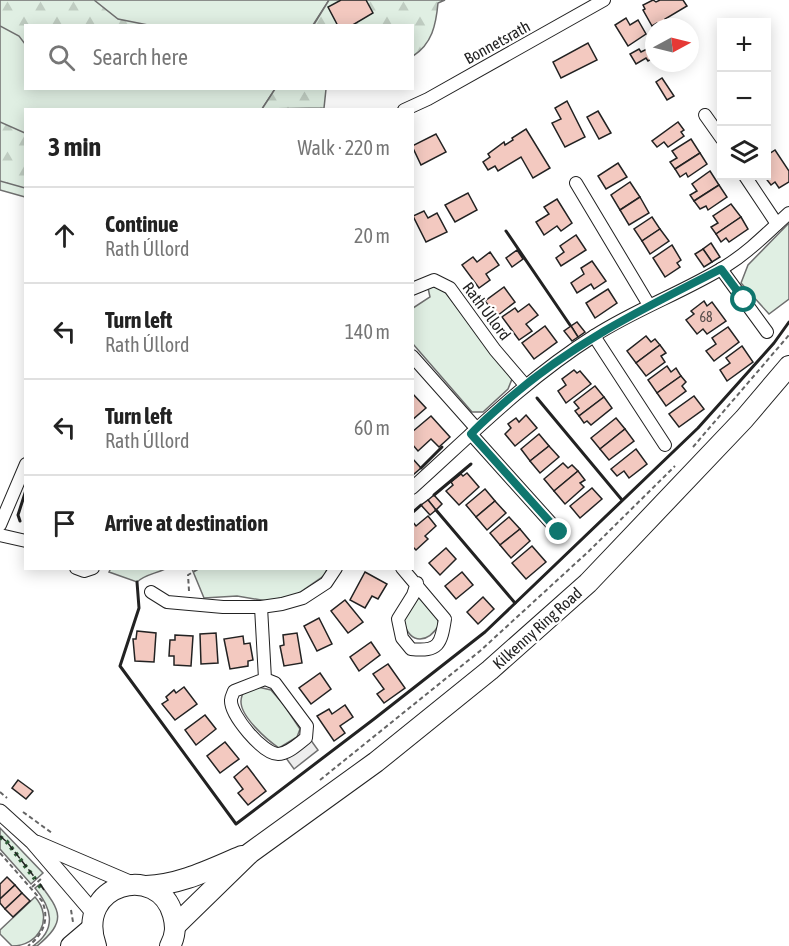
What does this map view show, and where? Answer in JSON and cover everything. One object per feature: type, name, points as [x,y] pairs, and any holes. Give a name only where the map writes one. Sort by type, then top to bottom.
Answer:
[{"type":"main road","name":"Kilkenny Ring Road","points":[[175,939],[250,853],[385,755],[490,670],[588,583],[744,419],[789,366]]},
{"type":"main road","name":"Kilkenny Ring Road","points":[[88,928],[102,898],[114,889],[139,885],[163,885],[250,853]]},
{"type":"main road","points":[[139,885],[160,894],[171,906],[175,939]]},
{"type":"main road","points":[[70,946],[88,928]]},
{"type":"street","name":"Bonnetsrath","points":[[408,108],[604,0]]},
{"type":"street","points":[[705,115],[717,133]]},
{"type":"street","points":[[748,180],[777,224]]},
{"type":"street","points":[[576,183],[649,305]]},
{"type":"street","points":[[414,486],[525,384],[594,336],[721,269],[762,239],[789,213]]},
{"type":"street","points":[[721,269],[767,332]]},
{"type":"street","name":"Rath Úllord","points":[[414,288],[434,280],[450,288],[495,350],[525,384]]},
{"type":"street","points":[[594,336],[665,445]]},
{"type":"street","points":[[414,358],[559,532]]},
{"type":"street","points":[[0,525],[24,469]]},
{"type":"street","points":[[0,536],[24,541]]},
{"type":"street","points":[[151,592],[167,602],[189,605],[261,607],[303,598],[326,583],[335,570]]},
{"type":"street","points":[[404,570],[417,583],[445,619],[442,639],[434,648],[423,650],[411,649],[402,638],[398,619],[413,595],[417,583]]},
{"type":"street","points":[[261,607],[265,679]]},
{"type":"street","points":[[265,679],[275,683],[307,726],[306,738],[291,750],[279,754],[268,752],[260,745],[234,712],[231,700],[234,692],[265,679]]},
{"type":"street","points":[[7,808],[33,842],[88,928]]},
{"type":"street","points":[[33,842],[139,885]]},
{"type":"path","points":[[687,453],[789,335]]},
{"type":"path","points":[[312,786],[480,651],[589,551],[679,461]]},
{"type":"path","points":[[189,605],[188,575],[197,570]]},
{"type":"path","points":[[0,792],[7,808]]},
{"type":"path","points":[[22,811],[57,836]]},
{"type":"path","points":[[0,853],[42,901],[46,915],[42,931],[28,946]]},
{"type":"path","points":[[31,887],[48,873]]},
{"type":"path","points":[[70,905],[74,919],[88,928]]},
{"type":"green space","points":[[0,0],[329,0],[314,24],[24,24],[24,90],[274,90],[263,108],[24,108],[24,197],[0,190]]},
{"type":"green space","points":[[0,0],[94,0],[118,19],[143,24],[24,24],[24,43],[19,36],[0,26]]},
{"type":"green space","points":[[329,0],[445,0],[438,3],[436,19],[429,40],[414,55],[414,24],[314,24]]},
{"type":"green space","points":[[274,90],[326,90],[324,108],[263,108]]},
{"type":"green space","points":[[0,122],[24,133],[24,188],[0,181]]},
{"type":"green space","points":[[789,223],[789,299],[769,314],[741,283],[748,265]]},
{"type":"green space","points":[[437,287],[445,292],[512,379],[508,389],[483,412],[472,412],[414,345],[414,307],[430,297],[428,288]]},
{"type":"green space","points":[[110,570],[162,570],[137,582],[109,572]]},
{"type":"green space","points":[[192,570],[327,570],[325,575],[296,595],[267,601],[237,596],[204,598]]},
{"type":"green space","points":[[418,597],[422,597],[437,617],[439,625],[430,635],[420,639],[411,635],[404,623],[405,616]]},
{"type":"green space","points":[[258,687],[271,690],[300,729],[297,737],[279,748],[255,727],[242,707],[243,691]]},
{"type":"green space","points":[[0,828],[43,873],[31,884],[0,849]]},
{"type":"green space","points":[[40,884],[53,902],[58,916],[53,930],[37,946],[33,946],[41,939],[49,925],[48,910],[35,888]]},
{"type":"green space","points":[[35,897],[41,905],[43,914],[41,929],[30,941],[12,946],[0,934],[0,930]]},
{"type":"shaded area","points":[[310,739],[318,750],[294,769],[286,758]]},
{"type":"building","points":[[341,0],[366,0],[373,13],[354,24],[337,24],[328,7]]},
{"type":"building","points":[[653,0],[656,2],[683,0],[687,6],[667,18],[648,18],[643,5]]},
{"type":"building","points":[[626,18],[630,25],[638,20],[645,35],[628,46],[615,25]]},
{"type":"building","points":[[588,43],[597,60],[561,78],[553,62]]},
{"type":"building","points":[[639,49],[641,52],[645,50],[645,59],[636,64],[630,54]]},
{"type":"building","points":[[662,78],[674,96],[667,100],[656,82]]},
{"type":"building","points":[[567,101],[585,137],[565,147],[552,123],[561,119],[555,108]]},
{"type":"building","points":[[598,111],[611,133],[599,139],[587,117]]},
{"type":"building","points":[[678,122],[684,130],[681,132],[684,136],[668,147],[664,142],[657,147],[652,141]]},
{"type":"building","points":[[526,129],[550,168],[533,178],[521,157],[498,171],[495,166],[488,170],[483,162],[490,157],[488,154],[504,142],[505,145],[513,140],[512,138]]},
{"type":"building","points":[[436,134],[446,152],[421,165],[414,145]]},
{"type":"building","points":[[691,139],[700,153],[675,169],[670,162],[677,158],[672,151]]},
{"type":"building","points":[[775,150],[789,171],[789,182],[779,188],[775,182],[771,185],[767,180],[771,180],[771,153]]},
{"type":"building","points":[[700,153],[707,164],[688,177],[686,173],[680,177],[675,169]]},
{"type":"building","points":[[618,163],[627,177],[606,189],[598,176]]},
{"type":"building","points":[[710,171],[719,185],[694,201],[690,195],[697,191],[692,184]]},
{"type":"building","points":[[630,182],[640,197],[620,210],[611,195]]},
{"type":"building","points":[[719,185],[727,197],[708,210],[706,206],[700,209],[694,201]]},
{"type":"building","points":[[468,193],[477,210],[455,222],[445,205]]},
{"type":"building","points":[[640,197],[649,213],[629,225],[620,210]]},
{"type":"building","points":[[557,199],[572,223],[561,231],[557,226],[544,235],[536,222],[549,214],[544,207]]},
{"type":"building","points":[[731,204],[741,217],[716,234],[711,227],[718,223],[713,216]]},
{"type":"building","points":[[424,211],[428,218],[437,213],[447,232],[426,242],[414,216]]},
{"type":"building","points":[[652,217],[660,229],[642,241],[634,229]]},
{"type":"building","points":[[741,217],[748,229],[729,242],[726,238],[721,242],[716,234]]},
{"type":"building","points":[[660,229],[669,241],[650,254],[642,241]]},
{"type":"building","points":[[576,235],[586,250],[561,266],[556,258],[564,252],[560,246]]},
{"type":"building","points":[[711,243],[720,257],[712,262],[703,249]]},
{"type":"building","points":[[672,245],[681,260],[677,263],[680,267],[665,277],[653,258]]},
{"type":"building","points":[[703,249],[712,262],[704,267],[695,254]]},
{"type":"building","points":[[517,250],[523,259],[512,267],[506,258]]},
{"type":"building","points":[[490,252],[499,265],[486,274],[490,280],[479,288],[462,265],[473,257],[477,262]]},
{"type":"building","points":[[592,261],[606,281],[594,289],[591,284],[577,293],[571,283],[584,274],[581,268]]},
{"type":"building","points":[[504,287],[515,302],[497,316],[485,301]]},
{"type":"building","points":[[608,289],[617,303],[595,318],[586,303]]},
{"type":"building","points":[[704,301],[707,306],[712,302],[726,321],[707,334],[703,329],[697,334],[686,320],[694,314],[691,311]]},
{"type":"building","points":[[529,304],[538,315],[526,324],[532,331],[519,340],[502,317],[515,308],[518,312]]},
{"type":"building","points":[[577,322],[585,332],[578,337],[571,326]]},
{"type":"building","points":[[545,326],[557,342],[534,359],[522,343]]},
{"type":"building","points":[[571,326],[578,337],[572,341],[564,331]]},
{"type":"building","points":[[728,327],[739,342],[714,361],[706,351],[716,344],[712,338]]},
{"type":"building","points":[[646,336],[651,342],[655,339],[660,345],[636,363],[627,351]]},
{"type":"building","points":[[660,345],[666,353],[661,356],[665,362],[646,376],[636,363]]},
{"type":"building","points":[[742,346],[753,362],[727,381],[720,370],[730,363],[726,358]]},
{"type":"building","points":[[667,366],[671,372],[676,368],[681,376],[657,393],[648,380]]},
{"type":"building","points":[[574,370],[577,373],[580,371],[591,384],[566,403],[558,391],[566,385],[562,379]]},
{"type":"building","points":[[681,376],[686,382],[682,386],[686,391],[666,406],[657,393]]},
{"type":"building","points":[[595,386],[604,397],[579,416],[575,411],[579,408],[574,402]]},
{"type":"building","points":[[414,395],[426,408],[414,418]]},
{"type":"building","points":[[694,396],[704,409],[679,427],[669,414]]},
{"type":"building","points":[[604,397],[612,408],[591,425],[587,421],[584,423],[579,416]]},
{"type":"building","points":[[526,415],[537,428],[515,446],[505,434],[511,428],[508,424],[516,418],[519,422]]},
{"type":"building","points":[[431,416],[450,437],[439,447],[431,439],[418,451],[414,446],[414,430]]},
{"type":"building","points":[[616,418],[625,429],[600,449],[591,438]]},
{"type":"building","points":[[625,429],[634,441],[609,460],[600,449]]},
{"type":"building","points":[[539,434],[549,446],[530,461],[521,449]]},
{"type":"building","points":[[549,446],[559,457],[540,473],[530,461]]},
{"type":"building","points":[[636,449],[647,464],[629,478],[624,471],[617,476],[611,469]]},
{"type":"building","points":[[414,460],[421,468],[414,474]]},
{"type":"building","points":[[563,463],[568,468],[572,465],[578,471],[554,491],[544,479]]},
{"type":"building","points":[[578,471],[585,480],[580,483],[584,487],[565,504],[554,491]]},
{"type":"building","points":[[467,473],[479,487],[459,505],[446,491],[453,485],[451,482],[461,474],[463,476]]},
{"type":"building","points":[[592,488],[602,499],[580,518],[570,506]]},
{"type":"building","points":[[485,489],[495,501],[476,517],[466,505]]},
{"type":"building","points":[[434,495],[442,504],[436,510],[428,500]]},
{"type":"building","points":[[428,500],[436,510],[430,515],[421,505]]},
{"type":"building","points":[[495,501],[506,513],[487,530],[476,517]]},
{"type":"building","points":[[428,516],[436,526],[425,536],[428,539],[416,550],[414,548],[414,524],[416,526]]},
{"type":"building","points":[[509,517],[520,529],[500,545],[490,533]]},
{"type":"building","points":[[520,529],[530,541],[511,558],[500,545]]},
{"type":"building","points":[[532,546],[546,562],[526,579],[512,563]]},
{"type":"building","points":[[446,548],[456,559],[440,575],[429,563]]},
{"type":"building","points":[[365,572],[387,584],[378,599],[372,596],[365,608],[350,600]]},
{"type":"building","points":[[462,572],[473,585],[456,599],[445,586]]},
{"type":"building","points":[[483,597],[494,609],[478,624],[467,612]]},
{"type":"building","points":[[345,600],[363,622],[348,633],[331,611]]},
{"type":"building","points":[[319,618],[332,644],[317,651],[304,626]]},
{"type":"building","points":[[137,631],[156,633],[154,662],[135,661],[133,639],[136,639]]},
{"type":"building","points":[[216,633],[218,663],[201,664],[200,634]]},
{"type":"building","points":[[297,633],[302,663],[284,666],[280,646],[284,645],[283,635]]},
{"type":"building","points":[[175,635],[193,636],[191,666],[174,665],[174,656],[169,656],[170,640],[175,640]]},
{"type":"building","points":[[243,636],[244,644],[250,643],[253,660],[248,661],[248,666],[230,669],[224,639]]},
{"type":"building","points":[[371,642],[380,655],[359,671],[350,657]]},
{"type":"building","points":[[388,664],[405,688],[384,703],[377,694],[384,689],[373,674]]},
{"type":"building","points":[[320,673],[331,689],[311,704],[299,688]]},
{"type":"building","points":[[184,687],[197,704],[175,720],[162,704],[168,700],[166,697],[174,690],[176,693]]},
{"type":"building","points":[[345,705],[353,717],[340,726],[345,733],[334,741],[317,716],[329,709],[332,714]]},
{"type":"building","points":[[205,715],[216,729],[196,745],[185,730]]},
{"type":"building","points":[[225,742],[239,759],[220,773],[207,756]]},
{"type":"building","points":[[247,766],[266,791],[248,805],[238,793],[243,789],[234,777]]},
{"type":"building","points":[[18,780],[33,791],[26,799],[12,788]]},
{"type":"building","points":[[7,877],[15,885],[0,899],[0,884]]},
{"type":"building","points":[[15,885],[22,893],[5,909],[0,899]]},
{"type":"building","points":[[22,893],[30,901],[13,917],[5,909]]},
{"type":"hedge","points":[[0,837],[7,842],[35,879]]},
{"type":"hedge","points":[[39,885],[43,890]]},
{"type":"fence","points":[[0,836],[36,879]]},
{"type":"fence","points":[[40,884],[44,890]]},
{"type":"wall","points":[[506,231],[570,325]]},
{"type":"wall","points":[[137,582],[139,608],[120,666],[236,824],[485,632],[698,428],[774,343],[789,322]]},
{"type":"wall","points":[[537,398],[622,500]]},
{"type":"wall","points":[[421,468],[442,447]]},
{"type":"wall","points":[[434,495],[471,464]]},
{"type":"wall","points":[[20,521],[18,515],[24,496]]},
{"type":"wall","points":[[414,511],[421,505]]},
{"type":"wall","points":[[436,510],[515,603]]},
{"type":"route","points":[[559,532],[471,434],[542,370],[629,315],[721,269],[744,300]]}]
